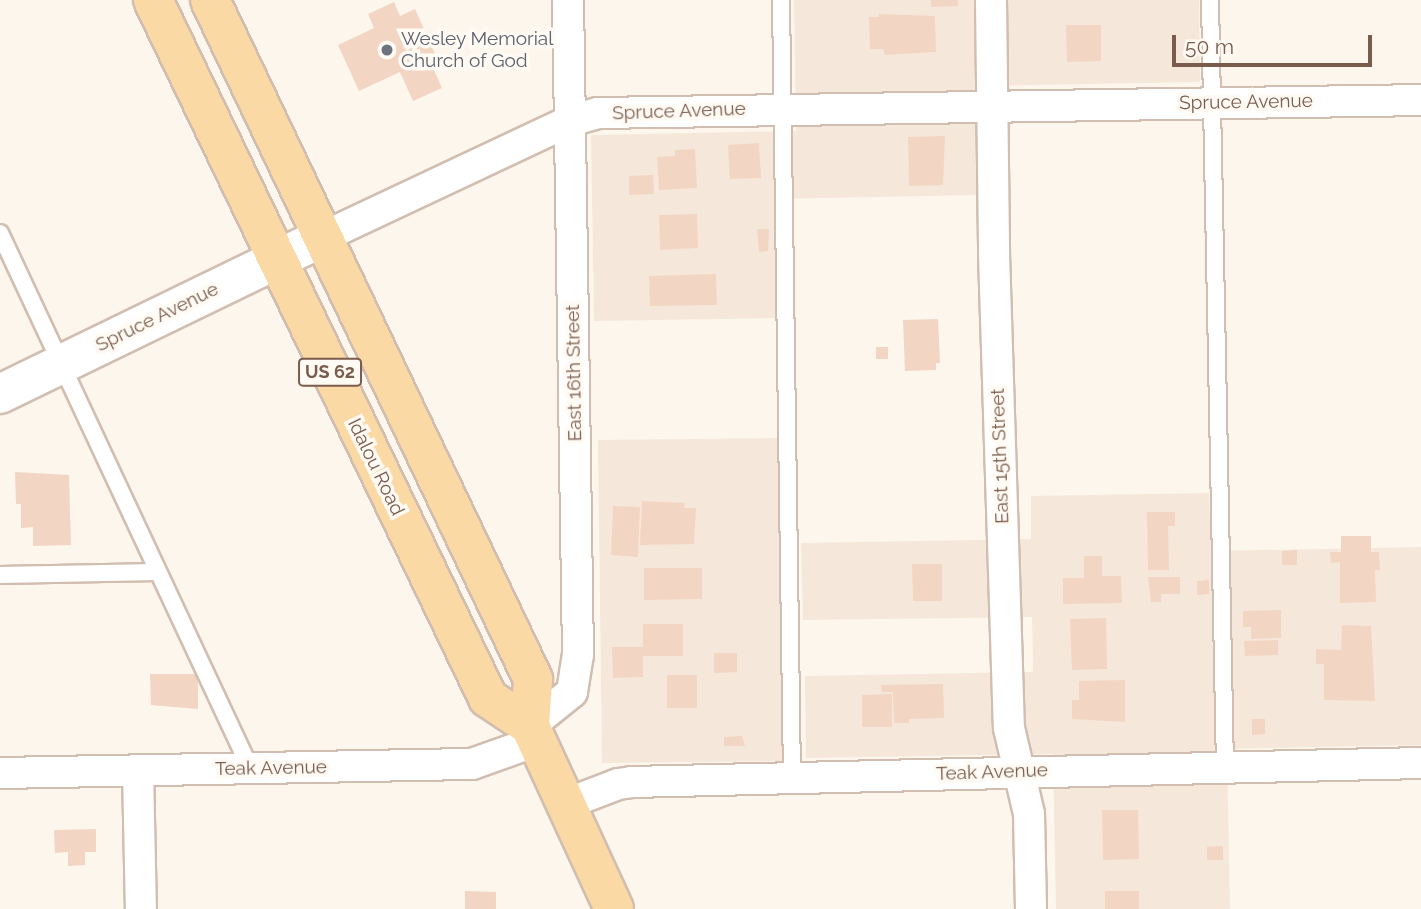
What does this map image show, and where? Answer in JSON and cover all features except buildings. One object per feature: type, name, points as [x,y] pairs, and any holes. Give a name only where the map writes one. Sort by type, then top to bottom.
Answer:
[{"type":"main road","name":"Idalou Road","points":[[153,0],[488,698],[534,734]]},
{"type":"main road","name":"US 62","points":[[210,0],[533,679],[534,734],[614,909]]},
{"type":"main road","name":"Spruce Avenue","points":[[0,394],[323,237]]},
{"type":"street","name":"East 16th Street","points":[[534,734],[572,692],[578,656],[568,0]]},
{"type":"street","name":"East 15th Street","points":[[991,0],[1009,729],[1029,814],[1031,909]]},
{"type":"street","name":"Spruce Avenue","points":[[323,237],[570,121],[598,114],[784,108],[1421,100]]},
{"type":"street","name":"Teak Avenue","points":[[0,773],[472,764],[534,734]]},
{"type":"street","name":"Teak Avenue","points":[[566,804],[618,784],[632,782],[1421,762]]},
{"type":"street","points":[[138,770],[141,909]]},
{"type":"lane","points":[[782,0],[792,780]]},
{"type":"lane","points":[[1210,0],[1225,767]]},
{"type":"lane","points":[[0,233],[250,768]]},
{"type":"lane","points":[[0,575],[158,572]]},
{"type":"shaded area","points":[[794,0],[1199,0],[1200,82],[976,86],[977,195],[774,199],[776,318],[594,321],[591,135],[796,131]]},
{"type":"shaded area","points":[[779,438],[783,761],[602,763],[598,440]]},
{"type":"shaded area","points":[[1209,493],[1211,551],[1421,547],[1421,745],[1227,749],[1230,909],[1056,909],[1053,754],[806,758],[805,676],[1033,672],[1032,617],[803,620],[801,543],[1031,539],[1031,496]]},
{"type":"place","name":"Wesley Memorial Church of God","points":[[387,50]]}]
